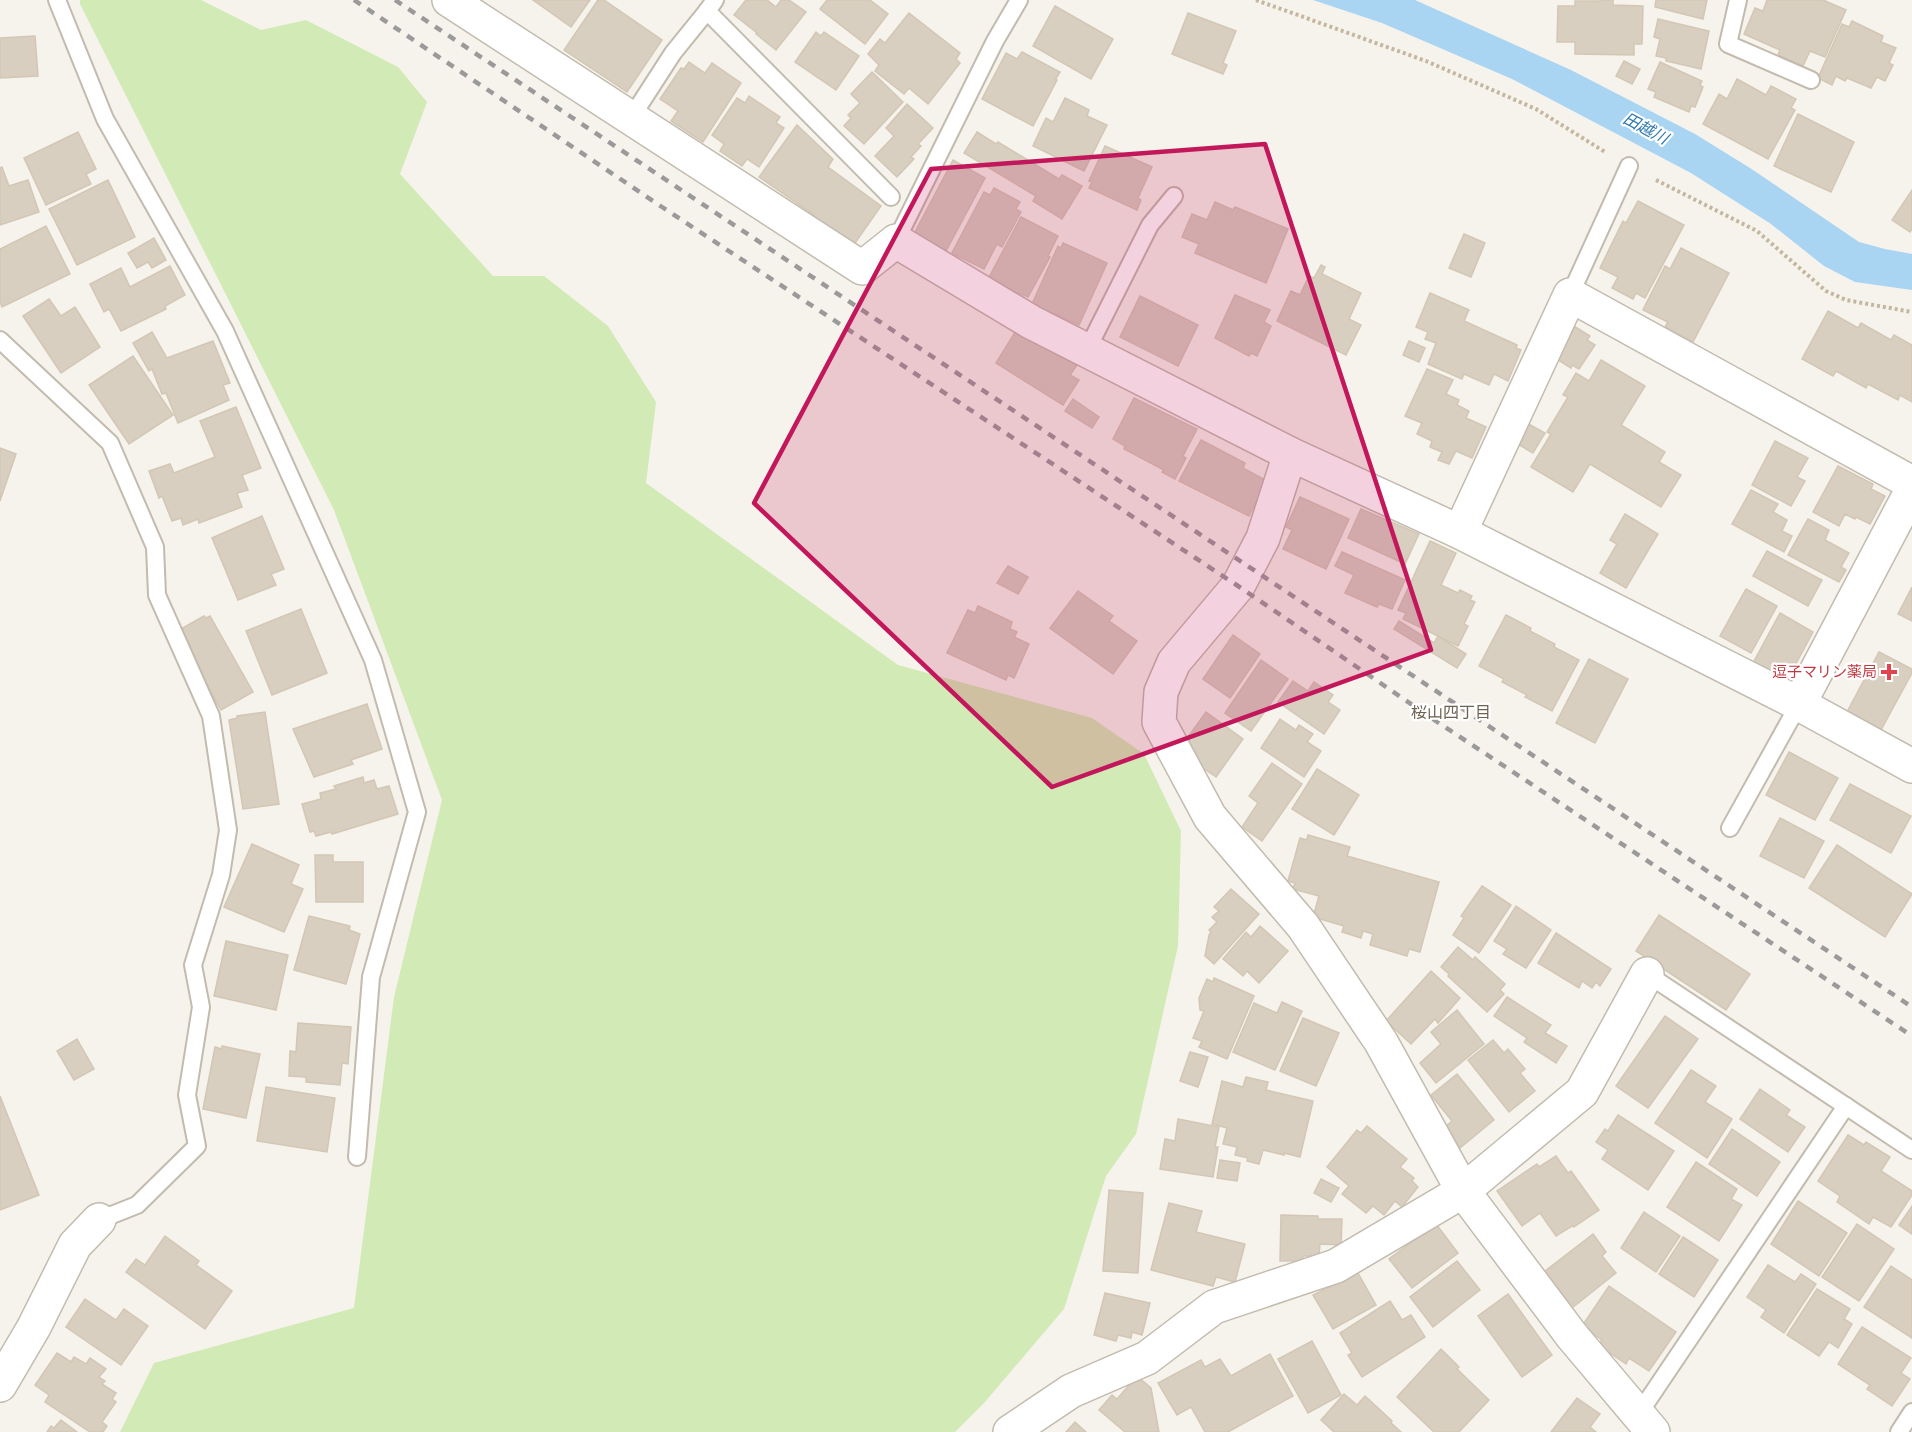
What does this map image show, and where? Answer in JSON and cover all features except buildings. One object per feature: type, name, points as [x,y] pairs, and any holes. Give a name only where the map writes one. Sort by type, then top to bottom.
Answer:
[{"type":"street","points":[[449,0],[862,268],[896,241],[1031,322],[1290,454],[1460,532],[1798,704],[1912,766]]},
{"type":"street","points":[[1460,532],[1570,295],[1912,483]]},
{"type":"street","points":[[1290,454],[1263,538],[1238,586],[1174,662],[1161,692],[1160,722],[1210,818],[1303,926],[1381,1042],[1463,1191],[1572,1336],[1646,1424]]},
{"type":"street","points":[[1798,704],[1912,490]]},
{"type":"street","points":[[1010,1432],[1071,1391],[1147,1358],[1214,1307],[1336,1266],[1463,1191],[1582,1092],[1647,974]]},
{"type":"street","points":[[0,1385],[34,1327],[75,1245],[99,1220]]},
{"type":"lane","points":[[57,0],[105,119],[225,331],[373,660],[417,812],[370,977],[357,1157]]},
{"type":"lane","points":[[896,241],[995,41],[1019,0]]},
{"type":"lane","points":[[1738,0],[1728,44],[1811,80]]},
{"type":"lane","points":[[631,118],[673,53],[711,5],[891,197]]},
{"type":"lane","points":[[1570,295],[1629,166]]},
{"type":"lane","points":[[1087,350],[1150,225],[1174,196]]},
{"type":"lane","points":[[0,340],[110,443],[155,547],[157,595],[211,716],[228,830],[221,875],[193,965],[201,1007],[187,1095],[197,1146],[137,1205],[99,1220]]},
{"type":"lane","points":[[1730,828],[1798,704]]},
{"type":"lane","points":[[1647,974],[1912,1150]]},
{"type":"lane","points":[[1646,1424],[1846,1106]]},
{"type":"lane","points":[[1899,1432],[1912,1412]]},
{"type":"path","points":[[1256,0],[1426,61],[1526,104],[1629,166],[1757,231],[1826,291],[1846,300],[1912,312]]},
{"type":"highlighted area","points":[[1265,144],[1431,650],[1052,787],[754,503],[931,169]]},
{"type":"green space","points":[[80,0],[201,0],[261,30],[306,20],[398,67],[427,102],[400,174],[493,276],[544,276],[608,326],[656,402],[646,483],[898,665],[1092,718],[1144,754],[1181,831],[1178,946],[1136,1134],[1106,1176],[1064,1309],[984,1403],[955,1432],[120,1432],[154,1363],[354,1308],[394,997],[442,800],[334,510]]},
{"type":"water","name":"田越川","points":[[1313,0],[1415,0],[1571,70],[1695,134],[1750,168],[1859,242],[1912,254],[1912,290],[1855,282],[1824,266],[1771,224],[1691,173],[1512,79],[1382,23]]},
{"type":"railway","points":[[354,0],[662,207],[1238,586],[1442,725],[1912,1036]]},
{"type":"railway","points":[[395,0],[1912,1007]]},
{"type":"place","name":"逗子マリン薬局","points":[[1889,672]]},
{"type":"district","name":"桜山四丁目","points":[[1451,712]]}]
